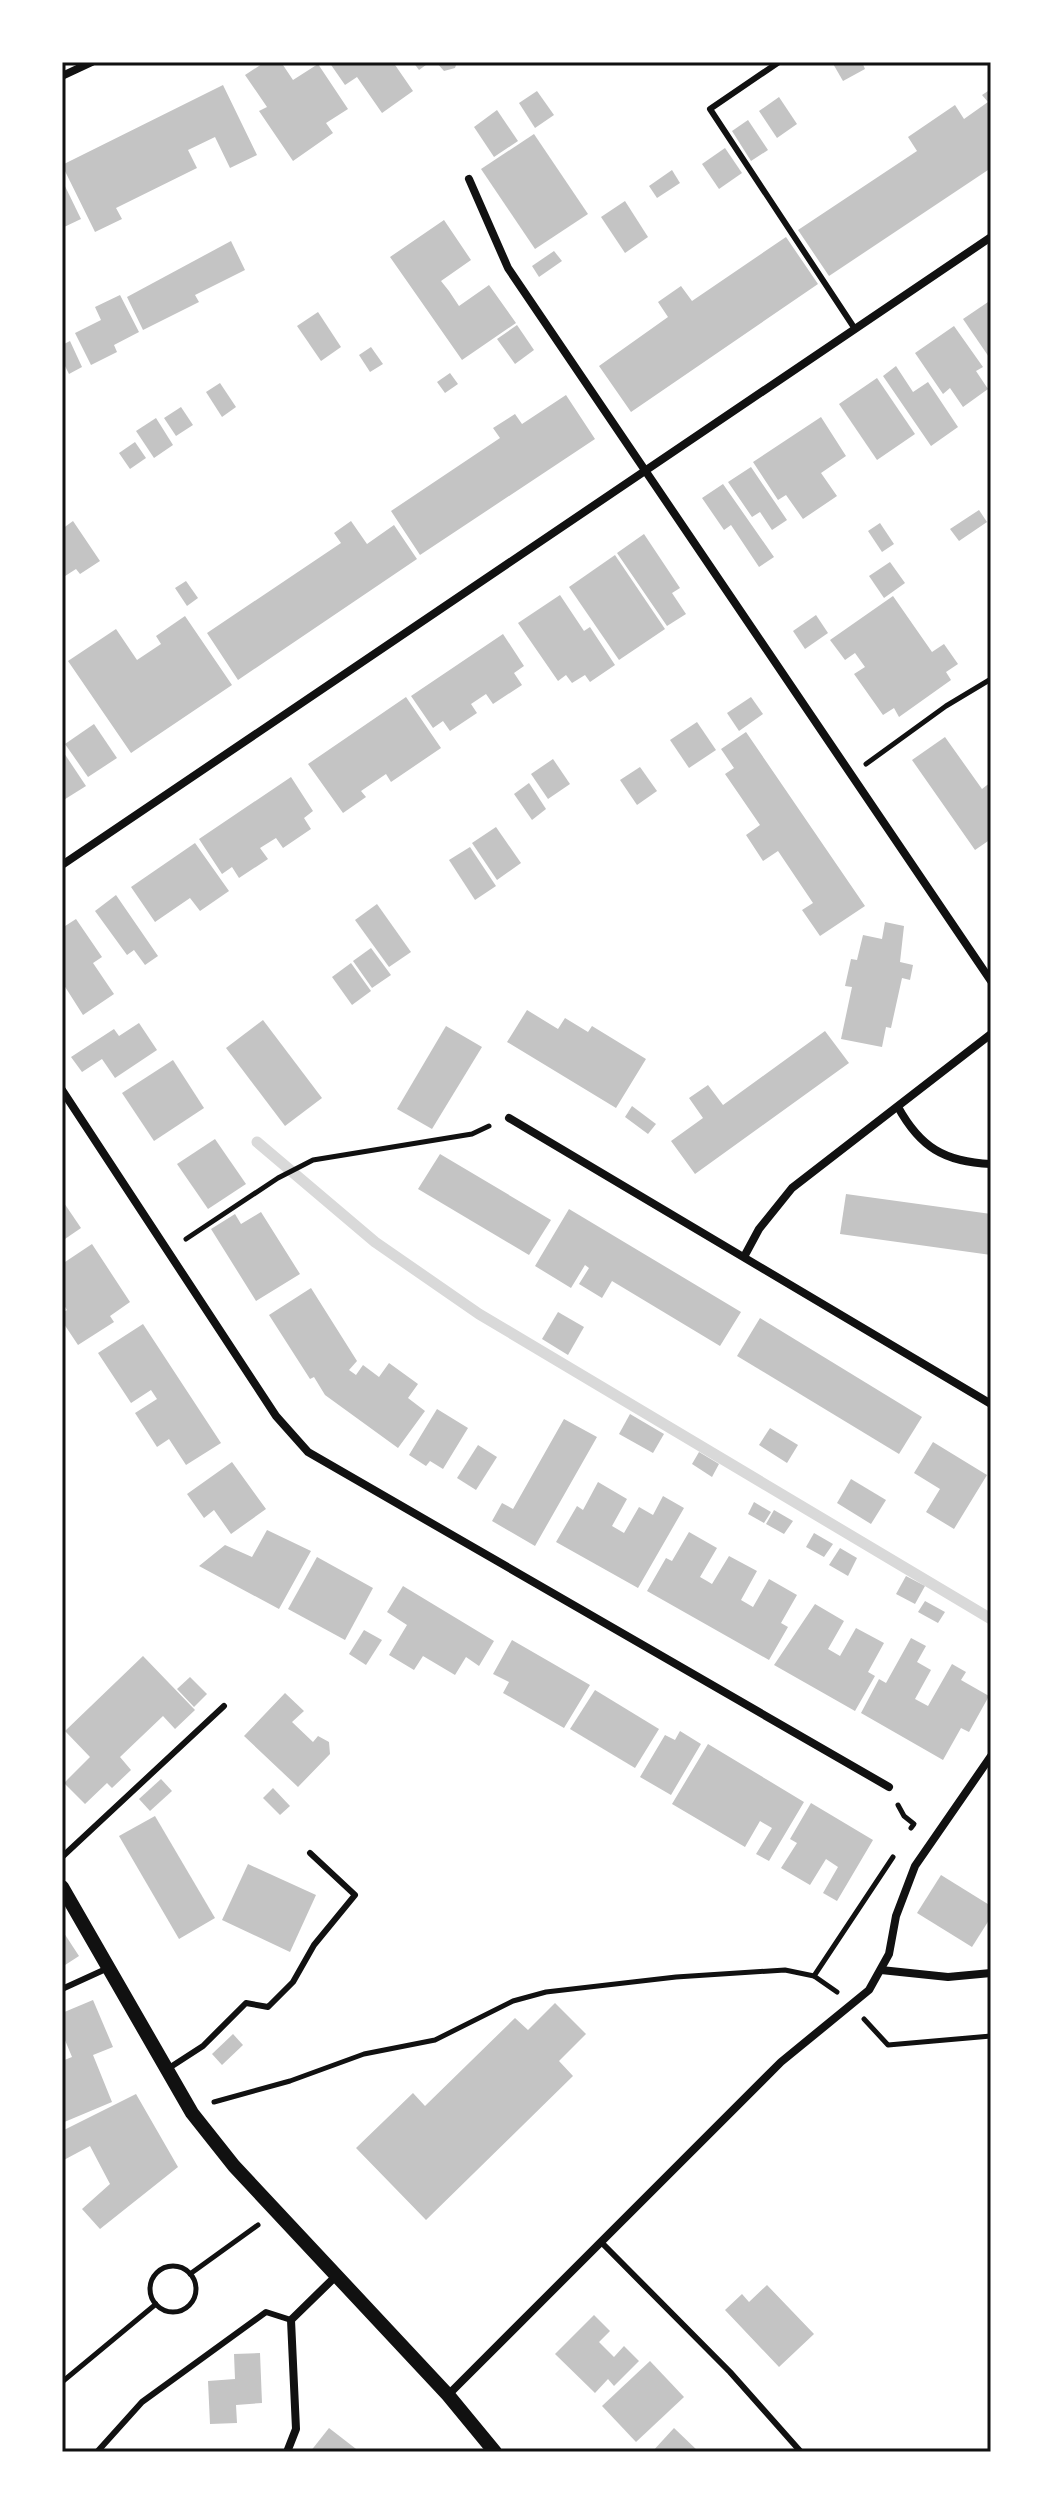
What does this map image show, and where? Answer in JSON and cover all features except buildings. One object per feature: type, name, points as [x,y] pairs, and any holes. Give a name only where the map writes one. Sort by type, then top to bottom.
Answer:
[{"type":"street","points":[[62,76],[92,62]]},
{"type":"street","points":[[469,179],[508,268],[849,776],[991,981]]},
{"type":"street","points":[[62,865],[991,237]]},
{"type":"street","points":[[745,1255],[759,1229],[792,1188],[991,1034]]},
{"type":"street","points":[[62,1090],[276,1416],[308,1452],[889,1787]]},
{"type":"street","points":[[898,1107],[912,1133],[925,1144],[962,1161],[991,1164]]},
{"type":"street","points":[[509,1118],[745,1255],[991,1404]]},
{"type":"street","points":[[448,2395],[781,2062],[869,1990],[881,1970],[915,1866],[991,1756]]},
{"type":"street","points":[[62,1887],[192,2113],[277,2212],[448,2395],[495,2452]]},
{"type":"street","points":[[881,1970],[948,1977],[991,1973]]},
{"type":"street","points":[[287,2452],[296,2429],[291,2320],[336,2276]]},
{"type":"lane","points":[[779,62],[710,109],[855,329]]},
{"type":"lane","points":[[62,1857],[224,1706]]},
{"type":"lane","points":[[166,2070],[203,2046],[246,2003],[268,2007],[293,1982],[314,1945],[355,1895],[310,1853]]},
{"type":"lane","points":[[62,1989],[108,1968]]},
{"type":"lane","points":[[602,2243],[730,2372],[801,2452]]},
{"type":"lane","points":[[97,2452],[142,2402],[266,2312],[291,2320]]},
{"type":"path","points":[[849,776],[946,706],[991,679]]},
{"type":"path","points":[[169,1251],[278,1178],[313,1160],[472,1134],[509,1118]]},
{"type":"path","points":[[889,1787],[904,1816],[914,1824],[906,1837]]},
{"type":"path","points":[[814,1976],[897,1850]]},
{"type":"path","points":[[192,2113],[223,2097],[290,2081],[364,2054],[435,2040],[513,2001],[546,1992],[660,1978],[785,1970],[814,1976],[853,2006],[888,2045],[991,2036]]},
{"type":"path","points":[[190,2274],[277,2212]]},
{"type":"path","points":[[162,2268],[182,2268],[190,2274],[195,2293],[183,2309],[174,2312],[156,2304],[150,2285],[162,2268]]},
{"type":"path","points":[[62,2382],[156,2304]]},
{"type":"waterway","points":[[257,1142],[375,1242],[479,1314],[991,1619]]}]
